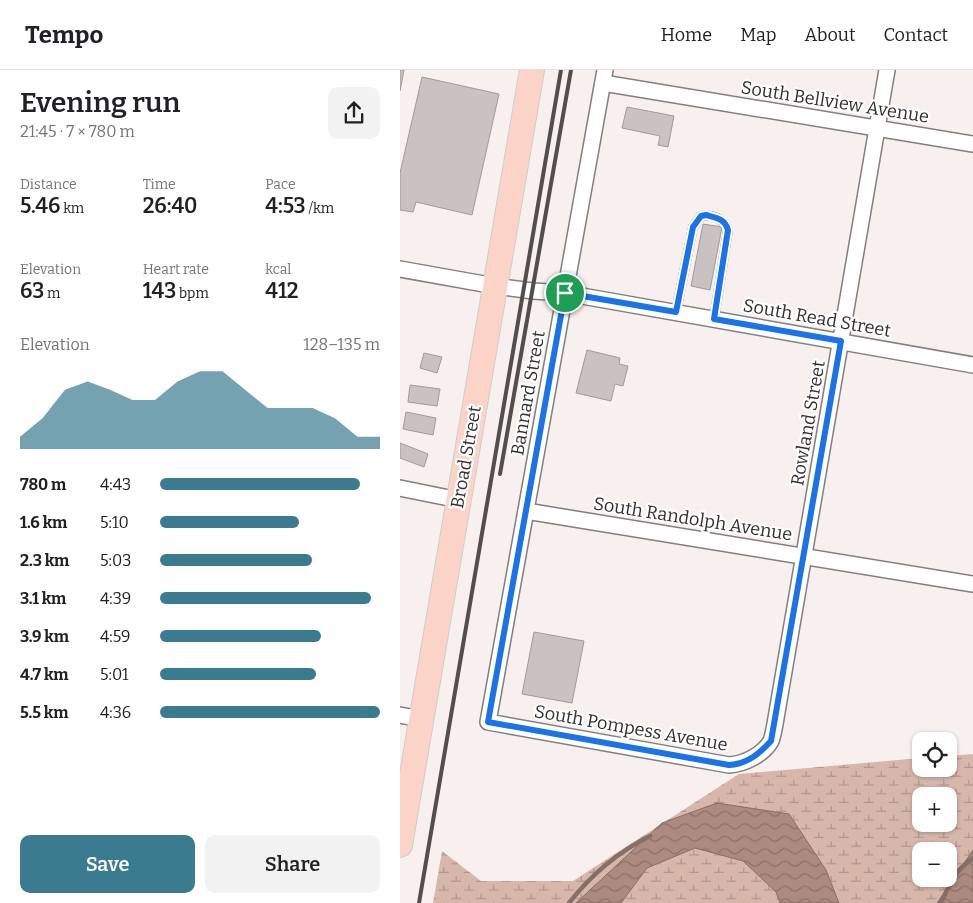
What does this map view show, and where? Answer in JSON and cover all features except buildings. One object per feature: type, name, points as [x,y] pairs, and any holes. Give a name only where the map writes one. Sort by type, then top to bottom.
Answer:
[{"type":"main road","name":"Broad Street","points":[[400,845],[411,717],[458,500],[532,70]]},
{"type":"street","name":"Rowland Street","points":[[763,750],[771,741],[775,724],[887,70]]},
{"type":"street","name":"South Bellview Avenue","points":[[604,77],[973,144]]},
{"type":"street","name":"Bannard Street","points":[[488,722],[604,77]]},
{"type":"street","name":"South Read Street","points":[[400,269],[495,286],[565,293],[973,365]]},
{"type":"street","points":[[400,488],[458,500]]},
{"type":"street","name":"South Randolph Avenue","points":[[526,511],[973,584]]},
{"type":"street","name":"South Pompess Avenue","points":[[488,722],[729,765],[745,763],[763,750]]},
{"type":"lane","points":[[676,312],[693,227],[701,216],[706,215],[722,220],[728,230],[714,319]]},
{"type":"green space","points":[[973,754],[973,903],[433,903],[442,851],[481,881],[573,881],[739,774],[912,759],[912,777],[957,777],[957,755]]},
{"type":"water","points":[[717,803],[789,814],[826,870],[839,903],[780,903],[776,892],[743,861],[695,848],[647,868],[621,903],[576,903],[662,823]]},
{"type":"water","points":[[973,850],[973,903],[937,903],[948,887],[957,887],[957,874]]},
{"type":"waterway","points":[[569,903],[586,883],[606,865],[627,849],[650,836]]},
{"type":"waterway","points":[[941,903],[958,872],[973,858]]},
{"type":"railway","points":[[419,903],[561,70]]},
{"type":"railway","points":[[500,474],[571,70]]},
{"type":"route","points":[[706,215],[722,220],[728,230],[714,319],[841,341],[775,724],[771,741],[763,750],[745,763],[729,765],[488,722],[565,293],[676,312],[693,227],[701,216],[706,215]]}]
